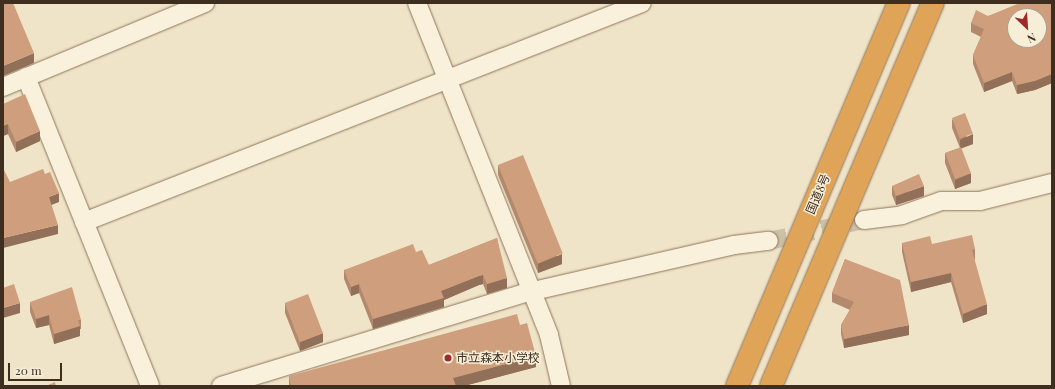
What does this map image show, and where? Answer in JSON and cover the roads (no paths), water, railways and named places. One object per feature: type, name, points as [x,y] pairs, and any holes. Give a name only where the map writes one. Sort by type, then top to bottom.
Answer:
[{"type":"highway","name":"国道8号","points":[[737,386],[899,3]]},
{"type":"highway","points":[[771,386],[933,3]]},
{"type":"street","points":[[3,87],[205,3]]},
{"type":"street","points":[[417,3],[529,292],[549,335],[561,386]]},
{"type":"street","points":[[84,222],[642,3]]},
{"type":"street","points":[[26,77],[150,386]]},
{"type":"street","points":[[864,220],[902,215],[942,201],[980,201],[1052,183]]},
{"type":"street","points":[[222,386],[529,292],[734,245],[769,241]]},
{"type":"street","points":[[779,386],[800,319]]},
{"type":"tunnel","points":[[769,241],[864,220]]},
{"type":"place","name":"市立森本小学校","points":[[448,358]]}]
